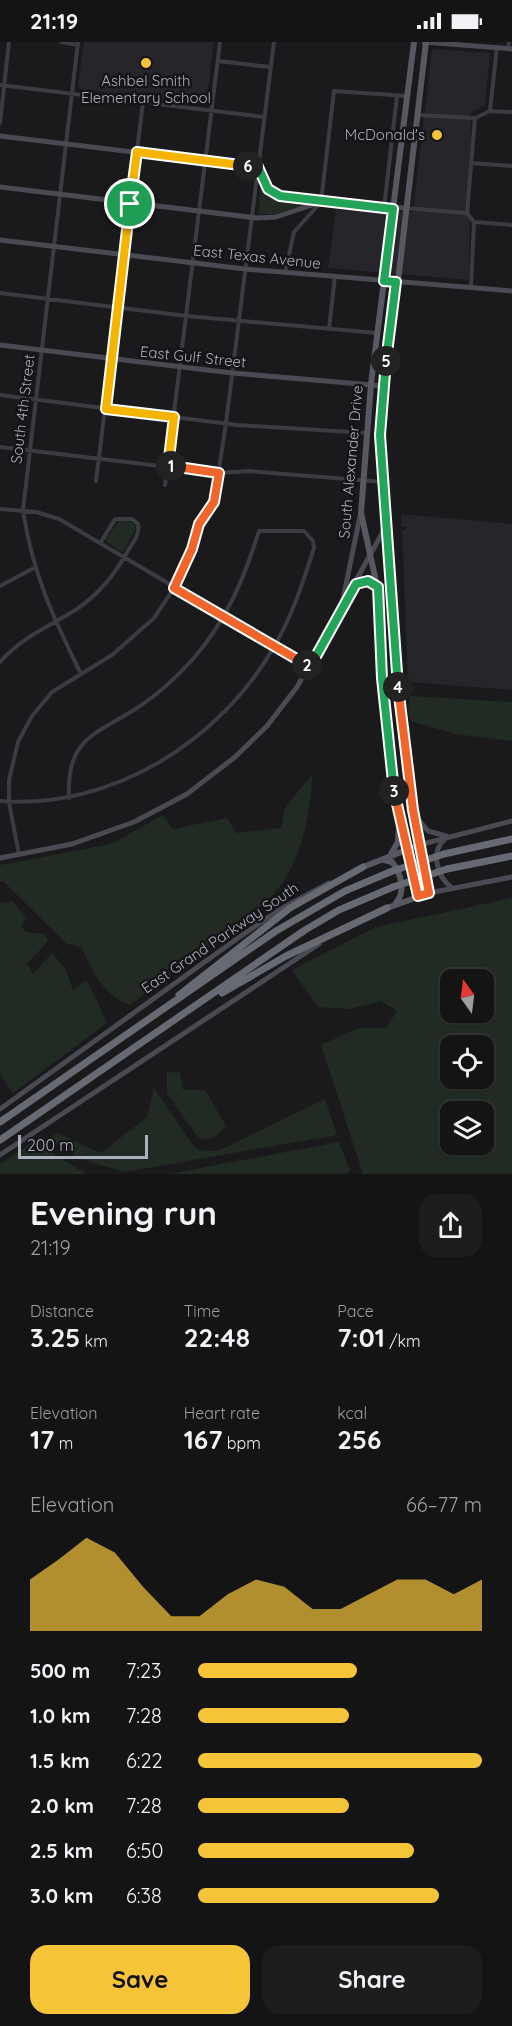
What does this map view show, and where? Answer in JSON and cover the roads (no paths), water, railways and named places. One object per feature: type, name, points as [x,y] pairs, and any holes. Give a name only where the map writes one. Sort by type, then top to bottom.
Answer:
[{"type":"highway","name":"East Grand Parkway South","points":[[0,1122],[300,916],[345,891],[390,872],[444,854],[512,839]]},
{"type":"highway","points":[[0,1140],[190,1011],[304,930],[339,910],[393,887],[447,869],[512,856]]},
{"type":"highway","points":[[164,1010],[201,975],[290,908],[363,867]]},
{"type":"highway","points":[[190,1011],[286,956],[387,908]]},
{"type":"main road","name":"South Alexander Drive","points":[[341,608],[355,553],[361,513],[370,384],[414,42]]},
{"type":"main road","name":"South Alexander Drive","points":[[0,858],[72,844],[112,831],[187,794],[219,771],[253,741],[280,710],[310,667],[371,557],[385,528],[380,435],[384,386],[425,42]]},
{"type":"main road","points":[[425,42],[509,46]]},
{"type":"main road","points":[[0,136],[258,167],[268,189],[277,195],[321,202],[404,208]]},
{"type":"main road","points":[[400,153],[411,155]]},
{"type":"main road","points":[[0,187],[252,217],[276,217],[305,210],[321,202]]},
{"type":"main road","name":"East Texas Avenue","points":[[0,240],[285,273],[512,291]]},
{"type":"main road","name":"East Gulf Street","points":[[0,345],[232,374],[384,386]]},
{"type":"main road","points":[[361,513],[378,587],[386,730],[398,815],[418,896]]},
{"type":"main road","points":[[385,528],[400,714],[413,810],[429,893]]},
{"type":"main road","points":[[356,584],[368,581],[378,587]]},
{"type":"main road","points":[[380,622],[385,640],[396,643]]},
{"type":"main road","points":[[413,810],[428,831],[451,837]]},
{"type":"main road","points":[[396,903],[401,896],[399,875],[392,862],[384,858],[398,842],[398,815]]},
{"type":"main road","name":"East Grand Parkway South","points":[[0,1109],[279,910],[384,858],[419,846],[512,821]]},
{"type":"main road","points":[[451,837],[439,845],[436,851],[442,878],[451,887]]},
{"type":"main road","points":[[0,1155],[304,952],[396,903],[451,887],[512,877]]},
{"type":"street","points":[[0,123],[2,85],[9,42]]},
{"type":"street","points":[[61,42],[78,43]]},
{"type":"street","points":[[165,485],[220,42]]},
{"type":"street","points":[[20,855],[9,802],[9,780],[14,756],[28,723],[52,692],[80,672],[112,655],[154,618],[174,588],[192,549],[199,524],[214,502],[274,42]]},
{"type":"street","name":"South 4th Street","points":[[78,43],[23,510],[34,568],[55,620],[80,672]]},
{"type":"street","points":[[490,111],[497,47]]},
{"type":"street","points":[[218,61],[270,67]]},
{"type":"street","points":[[2,85],[264,117]]},
{"type":"street","points":[[285,273],[294,232],[321,202],[334,91],[407,96]]},
{"type":"street","points":[[384,208],[397,96]]},
{"type":"street","points":[[96,481],[113,360],[143,102]]},
{"type":"street","points":[[417,115],[475,118],[490,111],[512,112]]},
{"type":"street","points":[[471,287],[474,222],[467,213],[475,118]]},
{"type":"street","points":[[471,163],[512,166]]},
{"type":"street","points":[[404,208],[467,213]]},
{"type":"street","points":[[474,222],[512,225]]},
{"type":"street","points":[[329,330],[335,276]]},
{"type":"street","points":[[0,293],[187,316],[377,333]]},
{"type":"street","points":[[0,395],[226,423],[367,433]]},
{"type":"street","points":[[0,447],[219,473],[249,471],[382,482]]},
{"type":"street","points":[[0,509],[23,510],[59,519],[310,667]]},
{"type":"street","points":[[0,662],[26,637],[77,608],[100,591],[125,557],[138,533],[135,521],[115,519],[100,542]]},
{"type":"street","points":[[0,801],[69,798],[127,779],[163,761],[191,741],[231,705],[275,646],[297,602],[314,548],[313,541],[304,531],[259,531],[248,568],[225,616],[191,662],[163,689],[87,737],[72,762],[69,798]]},
{"type":"street","points":[[0,586],[34,568]]},
{"type":"place","name":"Ashbel Smith Elementary School","points":[[146,63]]},
{"type":"place","name":"McDonald's","points":[[437,135]]}]
